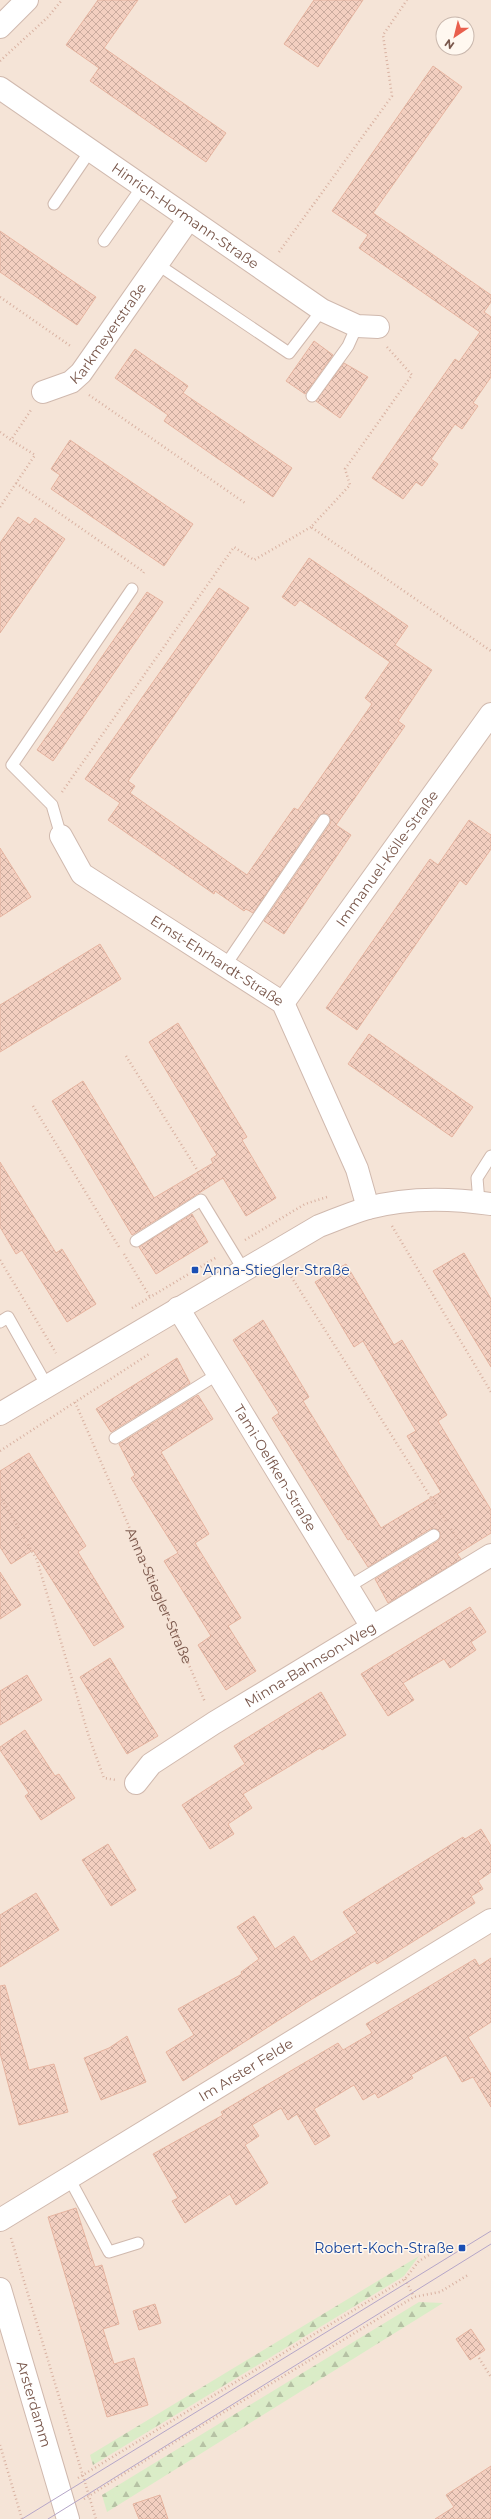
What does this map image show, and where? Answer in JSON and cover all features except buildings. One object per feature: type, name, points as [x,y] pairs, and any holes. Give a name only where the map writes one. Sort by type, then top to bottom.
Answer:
[{"type":"street","points":[[0,27],[27,0]]},
{"type":"street","name":"Hinrich-Hormann-Straße","points":[[0,88],[188,220],[322,310],[367,326]]},
{"type":"street","name":"Karkmeyerstraße","points":[[43,392],[70,382],[81,373],[188,220]]},
{"type":"street","name":"Immanuel-Kölle-Straße","points":[[283,1003],[491,714]]},
{"type":"street","name":"Ernst-Ehrhardt-Straße","points":[[61,836],[82,874],[283,1003],[357,1169],[368,1208]]},
{"type":"street","points":[[0,1414],[243,1269],[319,1226],[368,1208],[415,1200],[456,1200],[485,1203]]},
{"type":"street","name":"Tami-Oelfken-Straße","points":[[178,1308],[372,1627]]},
{"type":"street","name":"Minna-Bahnson-Weg","points":[[136,1783],[151,1764],[214,1723],[482,1560]]},
{"type":"street","name":"Im Arster Felde","points":[[2,2218],[491,1920]]},
{"type":"street","name":"Arsterdamm","points":[[0,2289],[67,2515]]},
{"type":"lane","points":[[54,204],[90,151]]},
{"type":"lane","points":[[104,241],[142,187]]},
{"type":"lane","points":[[157,264],[289,353],[322,310]]},
{"type":"lane","points":[[312,396],[348,346],[367,326]]},
{"type":"lane","points":[[61,836],[52,805],[12,766],[132,589]]},
{"type":"lane","points":[[225,966],[324,820]]},
{"type":"lane","points":[[485,1203],[477,1178],[491,1156]]},
{"type":"lane","points":[[136,1241],[201,1200],[243,1269]]},
{"type":"lane","points":[[0,1322],[8,1317],[47,1386]]},
{"type":"lane","points":[[115,1438],[218,1374]]},
{"type":"lane","points":[[348,1587],[434,1535]]},
{"type":"lane","points":[[69,2178],[109,2252],[138,2243]]},
{"type":"path","points":[[0,61],[48,17],[62,0]]},
{"type":"path","points":[[265,271],[392,96],[382,35],[407,0]]},
{"type":"path","points":[[0,297],[90,360]]},
{"type":"path","points":[[52,805],[234,547],[254,560],[311,527],[350,485],[345,469],[412,375],[367,326]]},
{"type":"path","points":[[70,382],[245,503]]},
{"type":"path","points":[[11,440],[43,392]]},
{"type":"path","points":[[0,432],[35,455],[0,507]]},
{"type":"path","points":[[16,483],[144,572],[132,589]]},
{"type":"path","points":[[311,527],[491,651]]},
{"type":"path","points":[[126,1056],[209,1188]]},
{"type":"path","points":[[32,1106],[150,1297]]},
{"type":"path","points":[[388,1219],[491,1392]]},
{"type":"path","points":[[0,1260],[56,1353]]},
{"type":"path","points":[[285,1267],[482,1560]]},
{"type":"path","points":[[0,1451],[152,1353]]},
{"type":"path","name":"Anna-Stiegler-Straße","points":[[75,1402],[214,1723]]},
{"type":"path","points":[[0,1496],[37,1560],[89,1737],[104,1778],[136,1783]]},
{"type":"path","points":[[2,2218],[96,2519]]},
{"type":"path","points":[[59,2490],[405,2280],[419,2261],[447,2244]]},
{"type":"path","points":[[67,2515],[88,2497],[173,2443],[414,2297],[440,2292],[468,2275]]},
{"type":"path","points":[[405,2280],[414,2297]]},
{"type":"path","points":[[479,2358],[491,2377]]},
{"type":"path","points":[[0,2444],[22,2519]]},
{"type":"shaded area","points":[[0,0],[491,0],[491,2519],[0,2519]]},
{"type":"green space","points":[[419,2256],[404,2276],[93,2465],[90,2455]]},
{"type":"green space","points":[[419,2302],[443,2303],[107,2512],[102,2495]]},
{"type":"tram line","points":[[22,2519],[491,2231]]},
{"type":"tram line","points":[[48,2519],[491,2244]]},
{"type":"place","name":"Anna-Stiegler-Straße","points":[[195,1270]]},
{"type":"place","name":"Robert-Koch-Straße","points":[[462,2248]]}]
